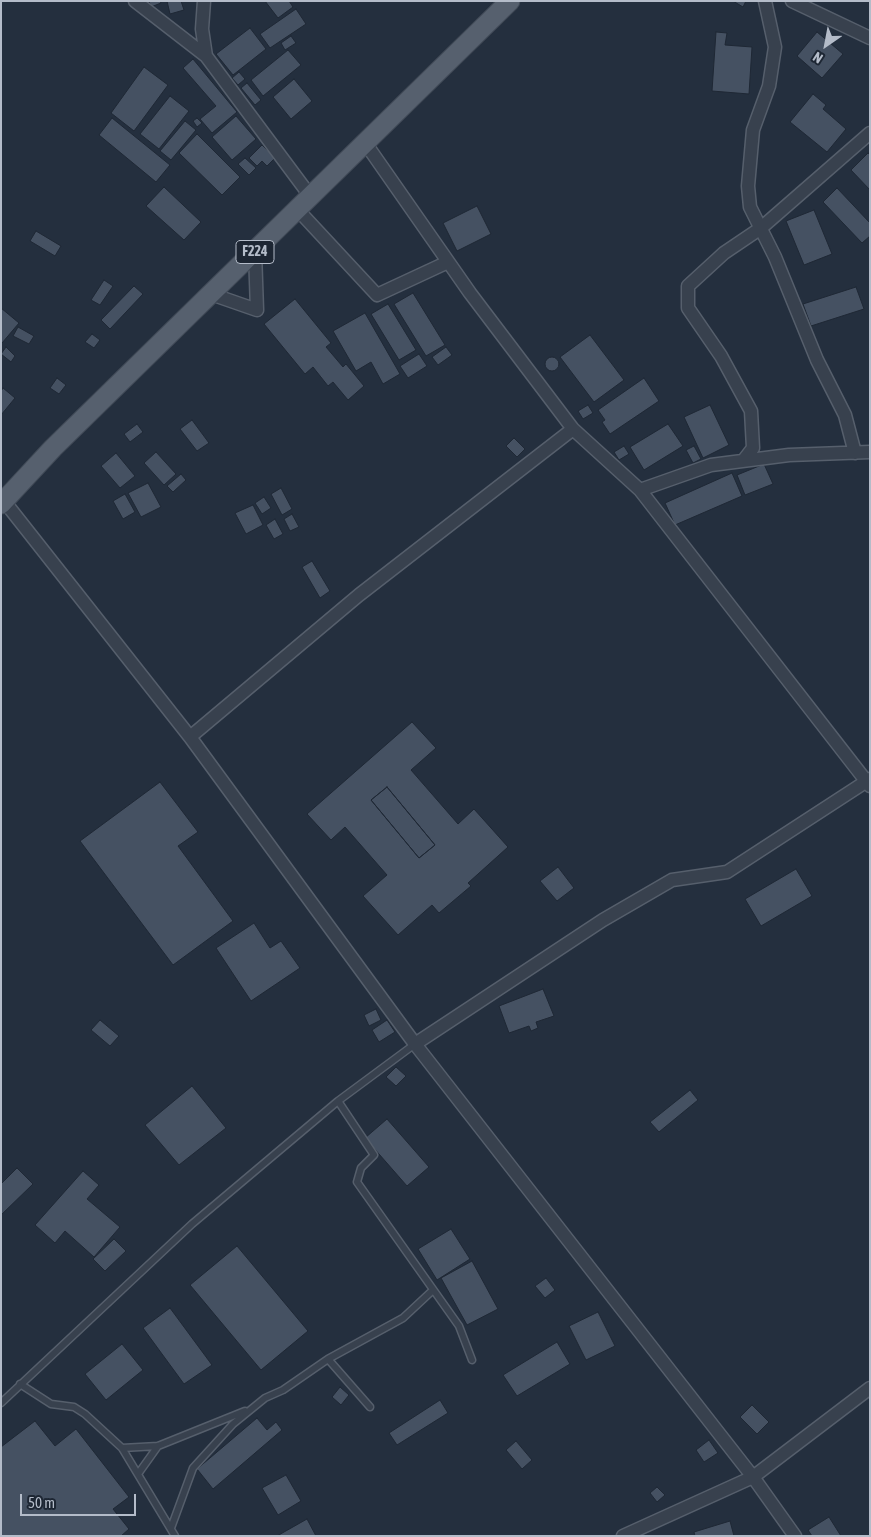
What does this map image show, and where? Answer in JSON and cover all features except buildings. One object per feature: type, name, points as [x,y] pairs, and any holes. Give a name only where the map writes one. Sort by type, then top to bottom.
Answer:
[{"type":"main road","name":"F224","points":[[3,502],[53,448],[305,204],[510,1]]},
{"type":"street","points":[[135,1],[206,56],[305,204],[377,295],[448,262]]},
{"type":"street","points":[[204,1],[202,29],[206,56]]},
{"type":"street","points":[[765,1],[775,47],[769,86],[753,130],[748,186],[750,207],[775,256],[816,360],[845,415],[855,453]]},
{"type":"street","points":[[792,1],[870,38]]},
{"type":"street","points":[[743,461],[753,448],[751,411],[721,356],[688,308],[688,286],[724,253],[761,228],[870,133]]},
{"type":"street","points":[[366,144],[448,262],[572,429],[640,490],[868,782],[727,872],[672,880],[603,920],[416,1044]]},
{"type":"street","points":[[211,294],[257,310],[255,252]]},
{"type":"street","points":[[190,737],[359,595],[572,429]]},
{"type":"street","points":[[640,490],[711,465],[789,455],[870,452]]},
{"type":"street","points":[[3,502],[190,737],[416,1044],[753,1477],[794,1536]]},
{"type":"street","points":[[623,1536],[753,1477],[870,1388]]},
{"type":"lane","points":[[1,1403],[192,1224],[338,1101],[416,1044]]},
{"type":"lane","points":[[338,1101],[374,1155],[361,1168],[357,1182],[458,1326],[472,1360]]},
{"type":"lane","points":[[171,1528],[193,1468],[250,1408],[265,1398],[284,1390],[328,1359],[403,1318],[433,1290]]},
{"type":"lane","points":[[328,1359],[370,1407]]},
{"type":"lane","points":[[20,1384],[51,1404],[74,1407],[85,1414],[122,1448],[175,1536]]},
{"type":"lane","points":[[122,1448],[158,1446],[250,1408]]},
{"type":"lane","points":[[138,1474],[158,1446]]}]
